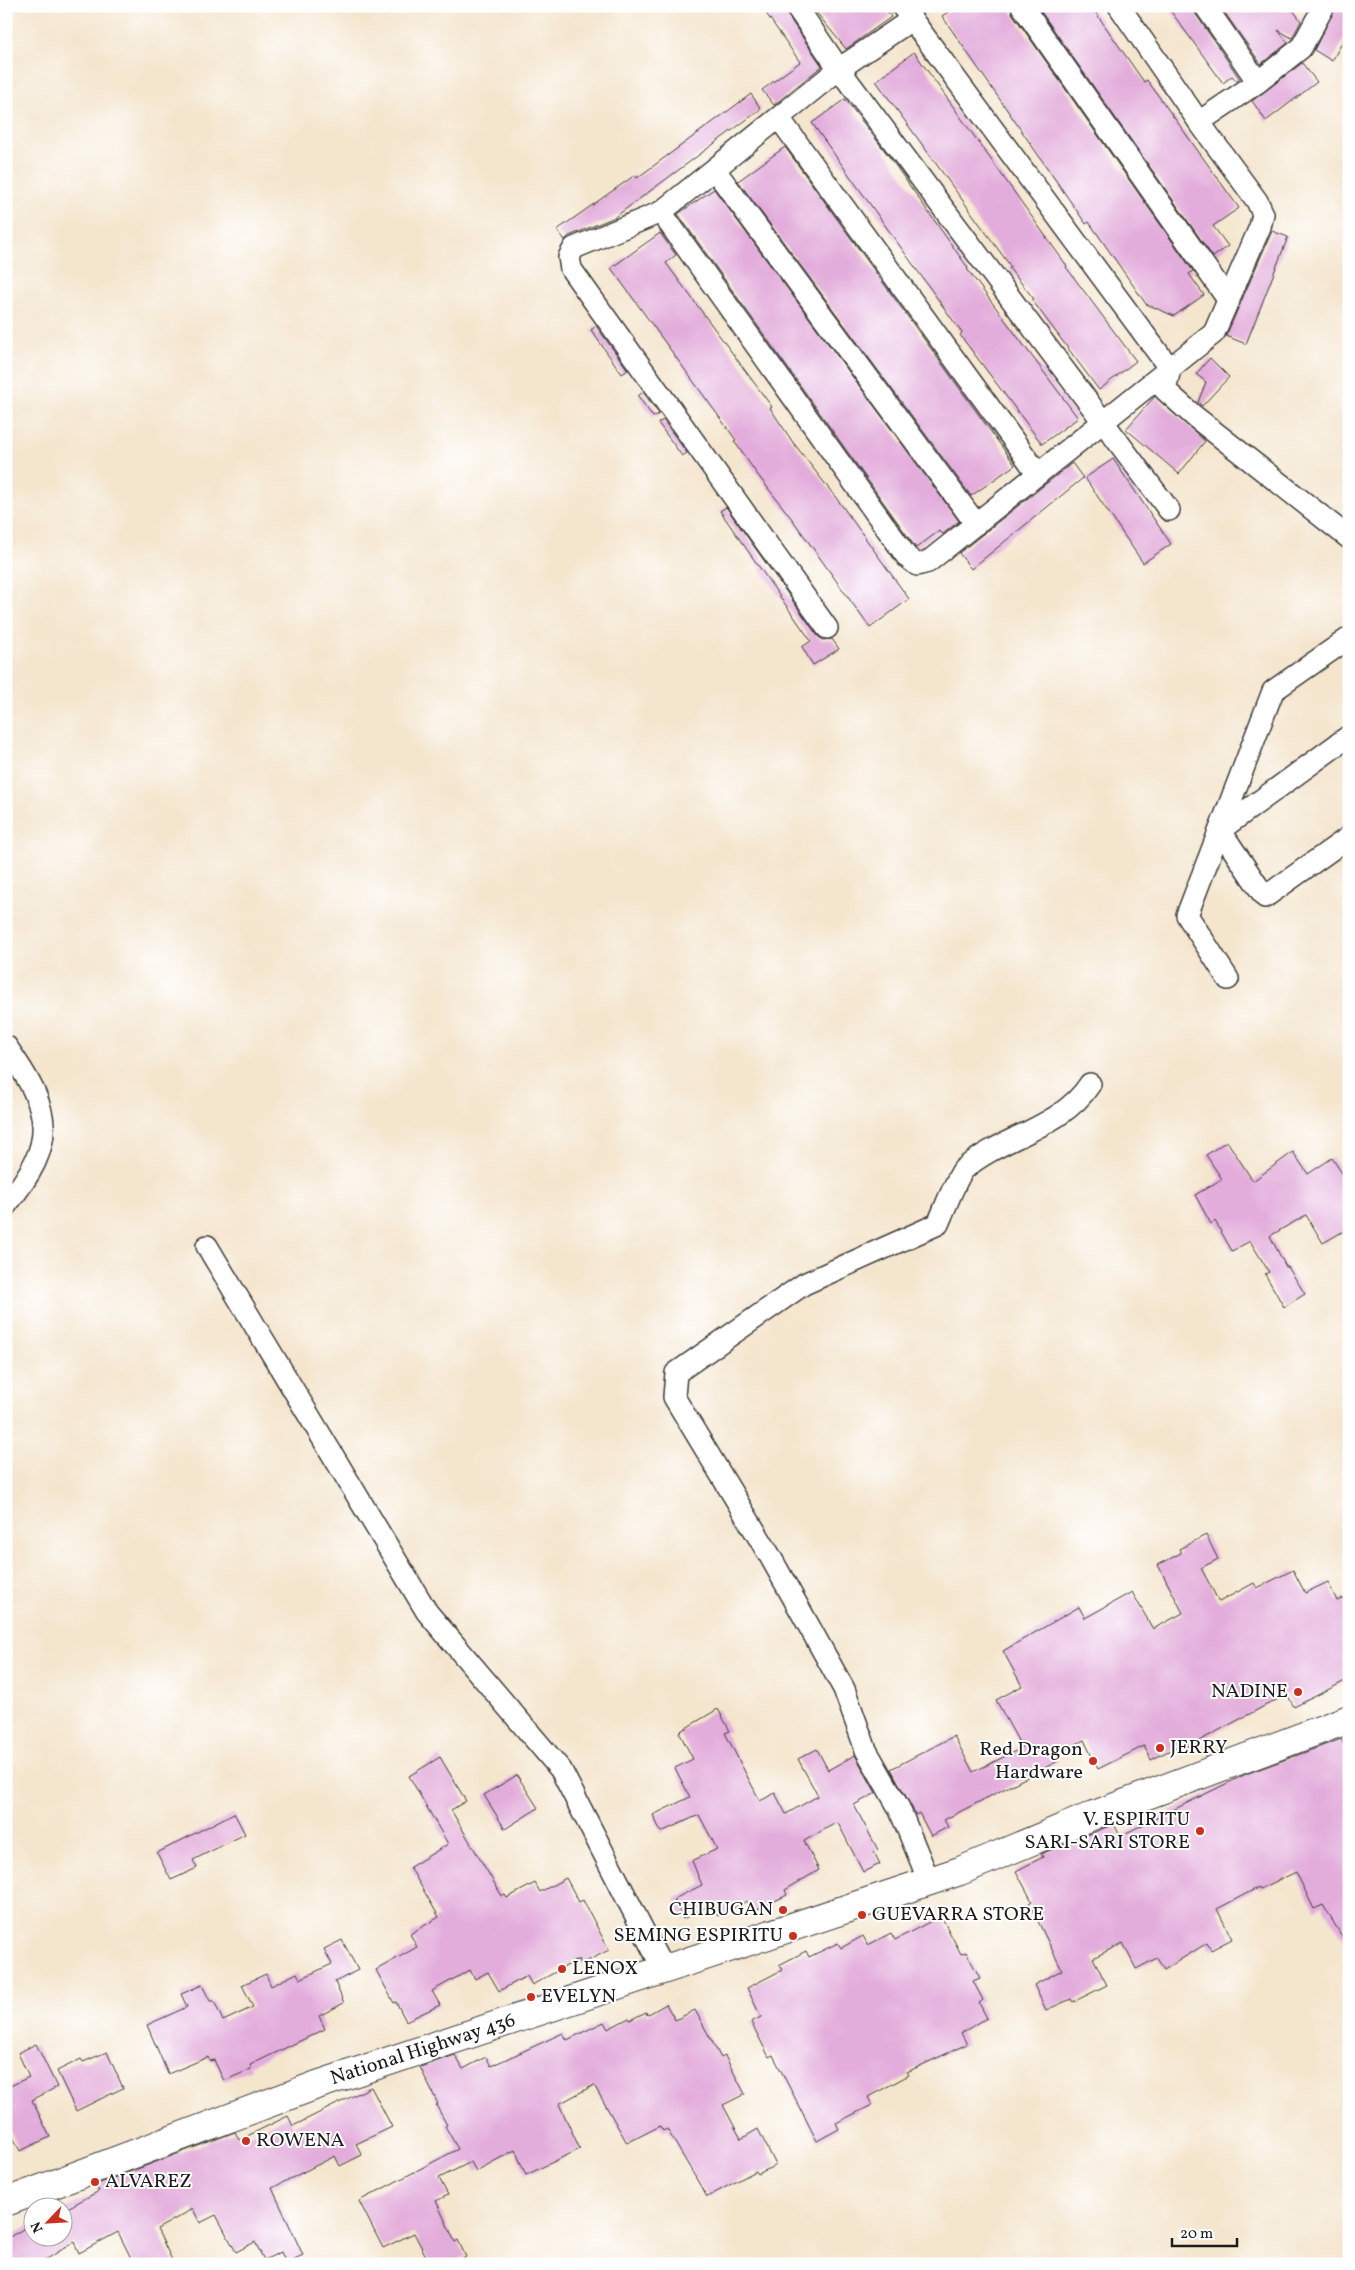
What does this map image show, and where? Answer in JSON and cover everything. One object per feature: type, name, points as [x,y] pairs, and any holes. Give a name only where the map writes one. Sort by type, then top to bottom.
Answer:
[{"type":"main road","name":"National Highway 436","points":[[6,2202],[317,2085],[960,1871],[1103,1811],[1349,1718]]},
{"type":"street","points":[[796,6],[840,69],[1169,510]]},
{"type":"street","points":[[1022,6],[1229,301]]},
{"type":"street","points":[[661,212],[907,557],[917,566],[928,562],[1214,333],[1260,227],[1263,214],[1257,201],[1199,122],[1119,6]]},
{"type":"street","points":[[1205,6],[1258,82]]},
{"type":"street","points":[[1199,122],[1258,82],[1301,48],[1319,9]]},
{"type":"street","points":[[827,628],[571,269],[569,257],[574,248],[661,212],[840,69],[906,13],[1170,369],[1165,390],[1194,416],[1349,538]]},
{"type":"street","points":[[779,118],[1038,474]]},
{"type":"street","points":[[714,170],[976,524]]},
{"type":"street","points":[[1228,979],[1187,915],[1273,691],[1349,638]]},
{"type":"street","points":[[1220,830],[1349,736]]},
{"type":"street","points":[[1220,830],[1265,897],[1349,837]]},
{"type":"street","points":[[6,1046],[37,1094],[44,1120],[40,1154],[26,1180],[6,1205]]},
{"type":"street","points":[[929,1881],[900,1808],[866,1750],[844,1689],[770,1556],[674,1397],[676,1373],[804,1284],[938,1224],[963,1170],[1004,1144],[1069,1108],[1084,1094],[1090,1084]]},
{"type":"street","points":[[207,1246],[427,1612],[562,1770],[664,1971]]},
{"type":"building","points":[[761,6],[784,6],[786,13],[822,66],[774,105],[762,90],[800,62]]},
{"type":"building","points":[[811,6],[884,6],[891,17],[846,49]]},
{"type":"building","points":[[957,6],[1010,6],[1012,13],[1193,271],[1189,274],[1204,295],[1174,316],[1146,304],[1089,222],[1086,224],[942,16]]},
{"type":"building","points":[[1037,6],[1091,6],[1144,82],[1147,80],[1239,208],[1213,226],[1228,246],[1213,257]]},
{"type":"building","points":[[1167,6],[1193,6],[1195,13],[1240,79],[1237,81],[1232,76],[1223,83]]},
{"type":"building","points":[[1220,6],[1290,6],[1301,21],[1292,38],[1278,30],[1288,43],[1261,64]]},
{"type":"building","points":[[1336,6],[1349,6],[1349,30],[1332,61],[1314,50]]},
{"type":"building","points":[[914,52],[1066,267],[1136,361],[1099,390],[1032,300],[1034,299],[1009,268],[1011,267],[876,81]]},
{"type":"building","points":[[1302,63],[1317,82],[1266,121],[1252,101]]},
{"type":"building","points":[[751,94],[761,109],[615,217],[569,236],[565,240],[557,230],[635,175],[637,178]]},
{"type":"building","points":[[845,99],[888,155],[967,269],[1078,418],[1042,444],[960,335],[962,333],[812,123]]},
{"type":"building","points":[[785,147],[1015,465],[971,496],[738,181]]},
{"type":"building","points":[[714,189],[959,521],[943,534],[939,531],[916,548],[678,214]]},
{"type":"building","points":[[1272,231],[1288,237],[1246,344],[1226,336]]},
{"type":"building","points":[[660,233],[676,255],[666,263],[772,407],[770,408],[792,441],[840,503],[909,599],[870,628],[792,519],[757,474],[734,441],[736,440],[611,268]]},
{"type":"building","points":[[596,326],[628,370],[622,374],[591,330]]},
{"type":"building","points":[[1210,358],[1229,377],[1202,406],[1198,402],[1206,382],[1196,374]]},
{"type":"building","points":[[643,392],[659,414],[653,417],[638,396]]},
{"type":"building","points":[[1155,396],[1205,441],[1179,474],[1126,429]]},
{"type":"building","points":[[663,420],[687,453],[682,456],[658,423]]},
{"type":"building","points":[[1113,459],[1171,544],[1143,563],[1085,478]]},
{"type":"building","points":[[1072,463],[1083,478],[971,569],[959,553]]},
{"type":"building","points":[[726,507],[817,635],[822,640],[832,639],[839,649],[813,665],[802,647],[811,641],[720,511]]},
{"type":"building","points":[[1227,1141],[1253,1181],[1293,1152],[1308,1174],[1332,1158],[1349,1184],[1349,1228],[1323,1243],[1306,1215],[1270,1236],[1286,1267],[1288,1267],[1305,1294],[1284,1307],[1265,1274],[1269,1272],[1250,1241],[1232,1251],[1215,1221],[1211,1224],[1195,1195],[1222,1179],[1206,1155]]},
{"type":"building","points":[[1206,1535],[1218,1559],[1201,1568],[1219,1602],[1254,1583],[1257,1588],[1293,1570],[1305,1593],[1328,1582],[1337,1601],[1343,1598],[1349,1608],[1349,1679],[1294,1707],[1287,1694],[1182,1750],[1180,1745],[1151,1760],[1144,1746],[1098,1769],[1084,1740],[1055,1755],[1058,1761],[944,1820],[948,1827],[931,1836],[919,1813],[916,1815],[891,1769],[954,1736],[973,1772],[1022,1748],[996,1700],[1022,1686],[1003,1651],[1079,1607],[1085,1618],[1132,1592],[1153,1629],[1183,1613],[1158,1565],[1181,1553],[1179,1549]]},
{"type":"building","points":[[718,1709],[730,1731],[725,1733],[760,1801],[775,1793],[786,1814],[818,1796],[798,1759],[817,1749],[828,1770],[855,1755],[876,1793],[854,1805],[878,1850],[874,1852],[880,1864],[863,1872],[838,1823],[834,1824],[804,1841],[819,1870],[785,1890],[787,1895],[752,1912],[747,1901],[718,1916],[712,1904],[683,1919],[674,1899],[702,1885],[692,1861],[717,1849],[699,1815],[661,1832],[653,1815],[690,1797],[675,1768],[693,1759],[679,1732]]},
{"type":"building","points":[[1341,1739],[1349,1754],[1349,1948],[1323,1905],[1314,1909],[1296,1872],[1260,1889],[1259,1887],[1217,1909],[1232,1939],[1211,1950],[1207,1943],[1164,1970],[1157,1958],[1136,1969],[1123,1943],[1093,1958],[1107,1985],[1073,2002],[1071,1999],[1046,2010],[1034,1985],[1062,1970],[1029,1903],[1032,1901],[1016,1871],[1043,1857],[1041,1854],[1114,1824],[1120,1836],[1246,1774]]},
{"type":"building","points":[[440,1757],[466,1801],[451,1810],[502,1896],[505,1895],[507,1898],[535,1883],[540,1892],[566,1878],[579,1902],[583,1900],[609,1950],[581,1964],[579,1959],[532,1985],[527,1976],[499,1991],[488,1972],[475,1979],[470,1970],[432,1991],[440,2005],[406,2021],[376,1970],[417,1947],[410,1934],[439,1917],[410,1867],[448,1844],[409,1776]]},
{"type":"building","points":[[517,1775],[538,1808],[505,1829],[484,1795]]},
{"type":"building","points":[[234,1813],[245,1834],[193,1860],[197,1868],[171,1880],[157,1853]]},
{"type":"building","points":[[941,1916],[961,1954],[966,1952],[980,1978],[973,1981],[983,2000],[979,2003],[987,2018],[961,2033],[967,2044],[907,2072],[909,2075],[868,2097],[872,2105],[836,2123],[839,2129],[817,2141],[773,2055],[769,2057],[751,2022],[761,2017],[747,1988],[782,1970],[779,1965],[806,1951],[809,1957],[838,1943],[841,1948],[863,1936],[868,1945],[891,1933],[895,1940]]},
{"type":"building","points":[[342,1940],[358,1970],[335,1982],[344,2003],[319,2016],[325,2029],[250,2065],[251,2069],[224,2081],[214,2060],[210,2061],[208,2057],[168,2074],[147,2025],[187,2007],[181,1994],[202,1985],[210,2001],[214,2001],[223,2021],[253,2007],[242,1985],[266,1974],[271,1986],[297,1973],[300,1979],[332,1964],[324,1949]]},
{"type":"building","points":[[666,2004],[675,2020],[695,2010],[721,2058],[725,2056],[745,2094],[723,2105],[741,2139],[758,2129],[776,2165],[758,2174],[756,2171],[707,2197],[667,2129],[663,2131],[660,2126],[627,2143],[594,2085],[559,2104],[580,2149],[526,2175],[515,2150],[476,2171],[471,2162],[439,2178],[448,2195],[436,2201],[455,2242],[458,2240],[466,2257],[453,2264],[430,2264],[414,2233],[383,2248],[359,2201],[458,2149],[445,2126],[447,2125],[436,2105],[438,2104],[420,2067],[455,2055],[463,2069],[486,2057],[491,2066],[563,2033],[567,2040],[604,2022],[608,2029],[629,2018],[630,2020],[646,2012],[647,2015]]},
{"type":"building","points":[[36,2044],[57,2087],[32,2100],[50,2137],[20,2151],[6,2123],[6,2088],[29,2077],[18,2053]]},
{"type":"building","points":[[107,2052],[123,2088],[76,2111],[57,2071],[81,2059],[83,2062]]},
{"type":"building","points":[[371,2087],[392,2127],[356,2144],[362,2155],[340,2166],[335,2156],[272,2188],[303,2255],[286,2263],[281,2252],[264,2260],[255,2242],[236,2252],[216,2215],[200,2223],[193,2209],[157,2229],[174,2264],[134,2264],[118,2232],[79,2253],[74,2242],[72,2243],[72,2206],[99,2191],[95,2185],[235,2132],[239,2140],[288,2116],[293,2126]]},
{"type":"building","points":[[22,2230],[22,2248],[64,2248],[39,2264],[6,2264],[6,2239]]},
{"type":"place","name":"NADINE","points":[[1298,1692]]},
{"type":"place","name":"JERRY","points":[[1160,1748]]},
{"type":"place","name":"Red Dragon Hardware","points":[[1093,1761]]},
{"type":"place","name":"V. ESPIRITU SARI-SARI STORE","points":[[1200,1831]]},
{"type":"place","name":"CHIBUGAN","points":[[783,1910]]},
{"type":"place","name":"GUEVARRA STORE","points":[[862,1915]]},
{"type":"place","name":"SEMING ESPIRITU","points":[[793,1936]]},
{"type":"place","name":"LENOX","points":[[562,1969]]},
{"type":"place","name":"EVELYN","points":[[531,1997]]},
{"type":"place","name":"ROWENA","points":[[246,2141]]},
{"type":"place","name":"ALVAREZ","points":[[95,2182]]}]
